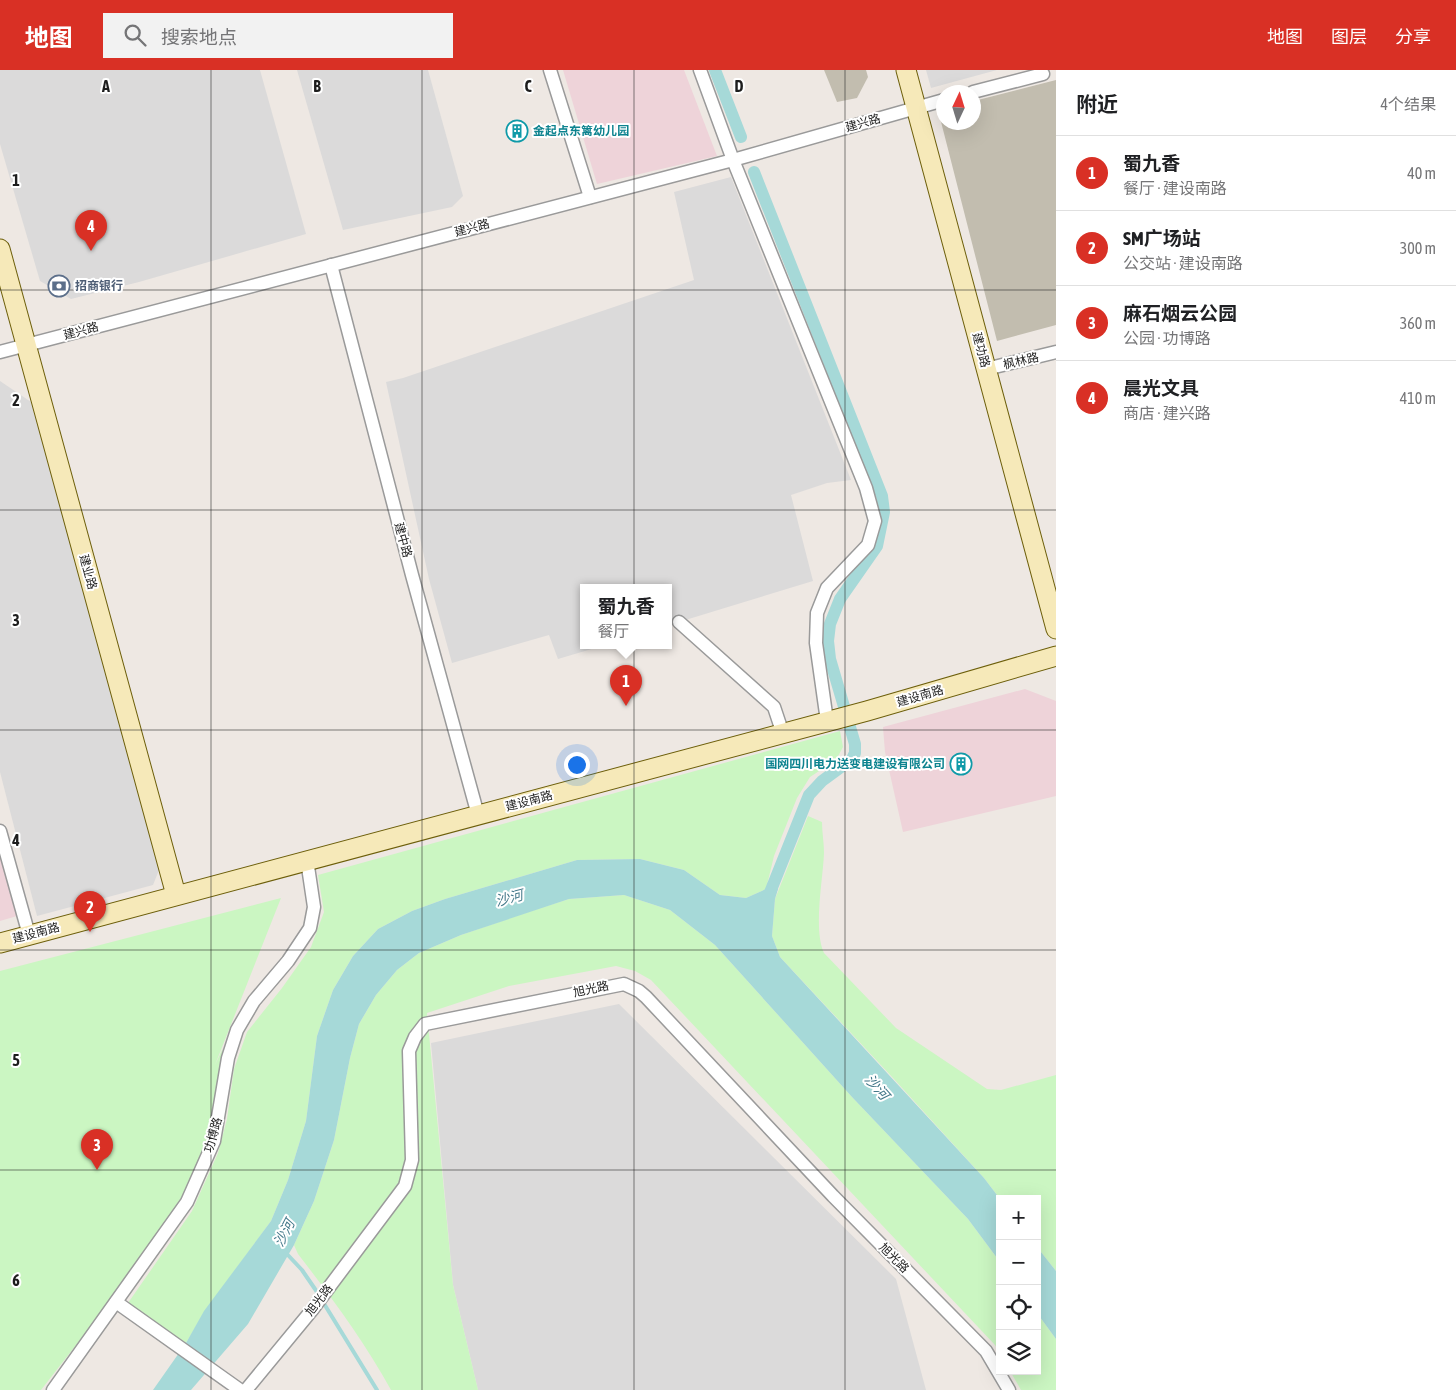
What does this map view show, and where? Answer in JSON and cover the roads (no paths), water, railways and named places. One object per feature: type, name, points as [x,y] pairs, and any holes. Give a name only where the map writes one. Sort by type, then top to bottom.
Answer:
[{"type":"street","points":[[550,70],[590,197]]},
{"type":"street","points":[[700,70],[733,160],[866,488],[875,521],[868,545],[827,588],[817,613],[816,643],[830,721]]},
{"type":"street","name":"建功路","points":[[906,70],[1056,629]]},
{"type":"street","points":[[981,90],[1043,74]]},
{"type":"street","name":"建兴路","points":[[0,352],[733,160],[936,102]]},
{"type":"street","name":"建业路","points":[[0,249],[176,895]]},
{"type":"street","name":"建中路","points":[[331,265],[412,575],[478,815]]},
{"type":"street","name":"枫林路","points":[[986,369],[1056,352]]},
{"type":"street","points":[[679,622],[774,706],[783,734]]},
{"type":"street","name":"建设南路","points":[[0,943],[868,711],[1056,656]]},
{"type":"street","points":[[0,830],[29,935]]},
{"type":"street","name":"功博路","points":[[53,1390],[187,1202],[214,1141],[228,1058],[237,1030],[254,1001],[288,961],[310,928],[314,908],[307,860]]},
{"type":"street","name":"旭光路","points":[[246,1390],[312,1310],[405,1186],[412,1160],[409,1052],[415,1037],[424,1024],[624,984],[639,991],[646,997],[833,1196],[986,1351],[1009,1390]]},
{"type":"street","points":[[116,1302],[240,1390]]},
{"type":"water","name":"沙河","points":[[640,859],[684,870],[720,895],[746,898],[766,889],[768,882],[778,889],[775,899],[772,936],[780,957],[984,1178],[997,1195],[996,1257],[968,1219],[852,1097],[715,945],[670,910],[624,895],[569,899],[461,935],[419,953],[397,970],[376,995],[359,1024],[350,1058],[334,1140],[314,1201],[294,1245],[248,1324],[191,1390],[153,1390],[186,1343],[204,1311],[271,1221],[288,1180],[306,1121],[317,1036],[333,990],[353,956],[378,929],[412,911],[445,899],[577,860]]},
{"type":"water","points":[[1041,1252],[1056,1271],[1056,1339],[1041,1318]]},
{"type":"waterway","points":[[715,70],[741,137]]},
{"type":"waterway","points":[[754,172],[882,496],[884,512],[877,546],[840,599],[830,624],[828,641],[830,659],[855,744],[855,753],[852,759],[822,781],[809,795],[767,900]]},
{"type":"waterway","name":"沙河","points":[[286,1253],[302,1270],[315,1289],[377,1390]]},
{"type":"place","name":"金起点东篱幼儿园","points":[[517,131]]},
{"type":"place","name":"晨光文具","points":[[91,251]]},
{"type":"place","name":"招商银行","points":[[59,286]]},
{"type":"place","name":"蜀九香","points":[[626,706]]},
{"type":"place","name":"国网四川电力送变电建设有限公司","points":[[961,764]]},
{"type":"place","name":"SM广场站","points":[[90,932]]},
{"type":"place","name":"麻石烟云公园","points":[[97,1170]]}]
